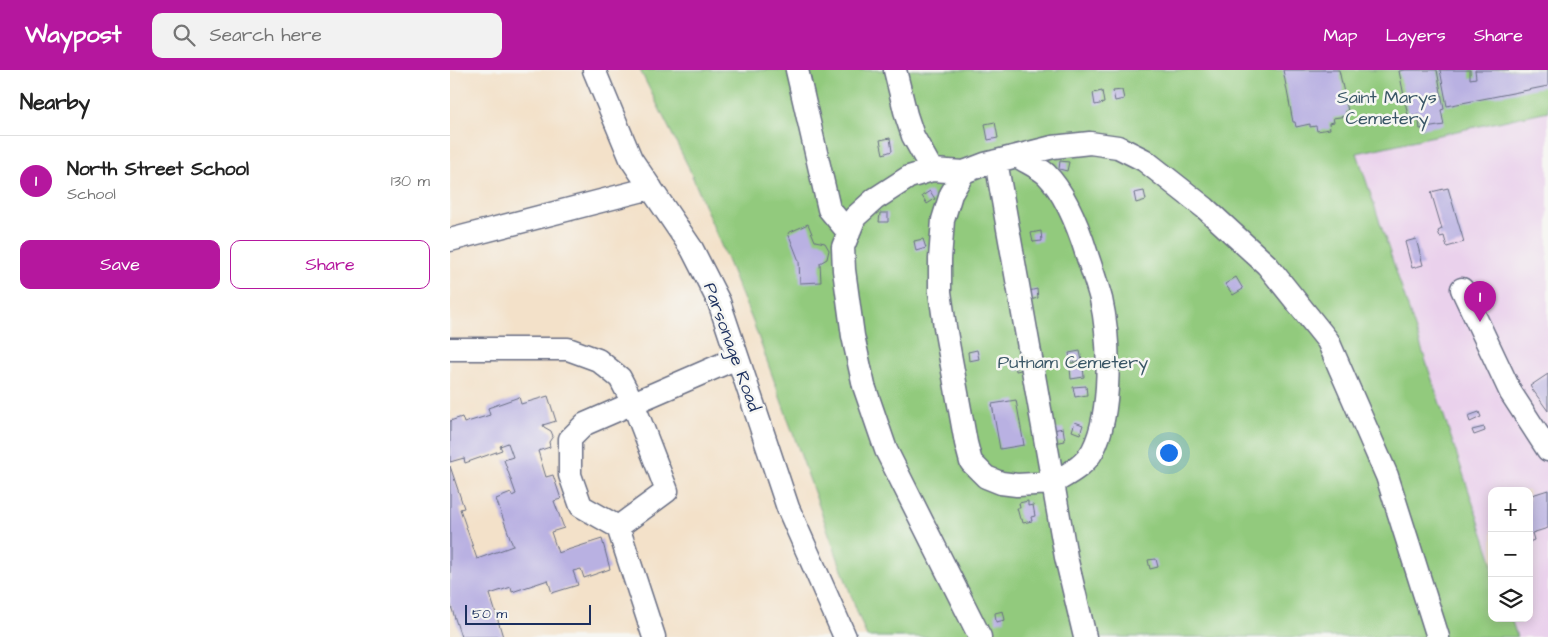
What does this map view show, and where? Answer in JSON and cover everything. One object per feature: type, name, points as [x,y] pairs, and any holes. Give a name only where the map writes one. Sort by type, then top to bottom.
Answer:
[{"type":"street","name":"Parsonage Road","points":[[594,70],[631,159],[692,249],[719,302],[788,508],[845,637]]},
{"type":"street","points":[[797,70],[829,209],[849,232]]},
{"type":"street","points":[[895,70],[911,129],[932,170]]},
{"type":"street","points":[[980,637],[886,450],[864,386],[853,336],[844,270],[843,247],[855,217],[875,199],[909,176],[932,170],[964,172],[1053,147],[1090,143],[1118,147],[1144,160],[1205,208],[1267,265],[1328,341],[1387,476],[1438,637]]},
{"type":"street","points":[[964,172],[951,194],[943,220],[940,292],[944,327],[971,462],[986,477],[1001,483],[1017,485],[1053,484],[1083,464],[1093,450],[1102,424],[1107,393],[1106,345],[1101,300],[1077,224],[1063,197],[1046,174],[1007,159]]},
{"type":"street","points":[[1007,159],[1053,484],[1066,557],[1085,637]]},
{"type":"street","points":[[450,240],[651,188]]},
{"type":"street","points":[[1462,289],[1511,393],[1548,450]]},
{"type":"street","points":[[450,349],[568,349],[598,360],[620,378],[633,403],[667,491],[618,527]]},
{"type":"street","points":[[654,637],[618,527],[581,506],[570,475],[570,439],[585,424],[737,358]]},
{"type":"shaded area","points":[[1548,111],[1548,637],[1517,637],[1512,622],[1533,622],[1533,487],[1488,487],[1488,549],[1357,152]]},
{"type":"green space","name":"Putnam Cemetery","points":[[640,70],[1548,70],[1548,111],[1357,153],[1488,549],[1488,622],[1512,622],[1517,637],[867,637],[753,322],[688,166]]},
{"type":"building","points":[[1283,70],[1339,70],[1348,111],[1346,111],[1347,116],[1333,118],[1334,122],[1329,123],[1330,129],[1317,131],[1316,126],[1310,127],[1310,124],[1296,127],[1295,122],[1293,122]]},
{"type":"building","points":[[1437,70],[1444,109],[1441,110],[1444,125],[1420,129],[1418,114],[1408,116],[1399,71]]},
{"type":"building","points":[[1440,70],[1470,70],[1470,79],[1476,78],[1475,70],[1548,70],[1548,86],[1447,106]]},
{"type":"building","points":[[1122,90],[1124,99],[1115,101],[1113,91]]},
{"type":"building","points":[[1102,91],[1104,103],[1095,105],[1093,93]]},
{"type":"building","points":[[995,122],[998,138],[988,140],[985,124]]},
{"type":"building","points":[[890,138],[892,151],[883,154],[880,140]]},
{"type":"building","points":[[1060,161],[1069,162],[1067,171],[1059,169]]},
{"type":"building","points":[[1448,188],[1464,242],[1447,247],[1444,236],[1440,237],[1438,231],[1442,229],[1431,192]]},
{"type":"building","points":[[930,191],[935,199],[927,204],[922,196]]},
{"type":"building","points":[[1144,191],[1146,200],[1136,203],[1134,193]]},
{"type":"building","points":[[880,213],[888,213],[888,222],[879,222]]},
{"type":"building","points":[[808,224],[815,241],[825,243],[829,250],[827,259],[820,263],[821,282],[800,283],[799,261],[788,233]]},
{"type":"building","points":[[1041,231],[1042,241],[1033,242],[1031,233]]},
{"type":"building","points":[[923,239],[926,248],[916,251],[914,241]]},
{"type":"building","points":[[1416,239],[1423,265],[1412,268],[1405,242]]},
{"type":"building","points":[[1236,277],[1243,289],[1233,295],[1225,284]]},
{"type":"building","points":[[1037,289],[1038,298],[1030,300],[1029,291]]},
{"type":"building","points":[[977,350],[979,359],[969,361],[968,352]]},
{"type":"building","points":[[1080,351],[1082,361],[1071,363],[1069,353]]},
{"type":"building","points":[[1024,359],[1026,369],[1016,371],[1014,361]]},
{"type":"building","points":[[1083,366],[1084,377],[1071,379],[1070,368]]},
{"type":"building","points":[[1548,374],[1548,411],[1530,386]]},
{"type":"building","points":[[1086,386],[1087,395],[1075,397],[1073,387]]},
{"type":"building","points":[[548,396],[556,421],[543,425],[551,431],[553,436],[549,442],[550,447],[538,451],[546,477],[553,475],[561,499],[554,501],[564,528],[551,532],[558,553],[602,539],[610,569],[584,578],[581,569],[573,571],[578,585],[552,593],[548,580],[512,592],[511,587],[490,594],[503,637],[461,637],[450,603],[450,466],[464,508],[460,509],[477,559],[513,546],[496,499],[511,493],[512,496],[516,494],[504,460],[513,457],[508,443],[500,446],[502,450],[465,463],[464,458],[450,462],[450,421],[462,417],[464,423],[490,415],[488,408],[519,397],[521,404]]},
{"type":"building","points":[[1016,400],[1024,445],[1000,449],[992,404]]},
{"type":"building","points":[[1479,412],[1481,417],[1470,422],[1468,416]]},
{"type":"building","points":[[1075,422],[1083,425],[1080,434],[1072,431]]},
{"type":"building","points":[[1484,427],[1485,431],[1474,435],[1472,430]]},
{"type":"building","points":[[1063,428],[1065,441],[1055,443],[1053,430]]},
{"type":"building","points":[[1548,490],[1548,528],[1533,533],[1533,532],[1533,495]]},
{"type":"building","points":[[1028,501],[1028,506],[1033,505],[1035,516],[1031,517],[1032,521],[1023,523],[1017,508],[1020,508],[1019,503]]},
{"type":"building","points":[[1156,559],[1158,567],[1150,569],[1148,560]]},
{"type":"building","points":[[1003,611],[1005,620],[996,622],[995,613]]},
{"type":"place","name":"North Street School","points":[[1480,322]]},
{"type":"park label","name":"Saint Marys Cemetery","points":[[1387,107]]}]
